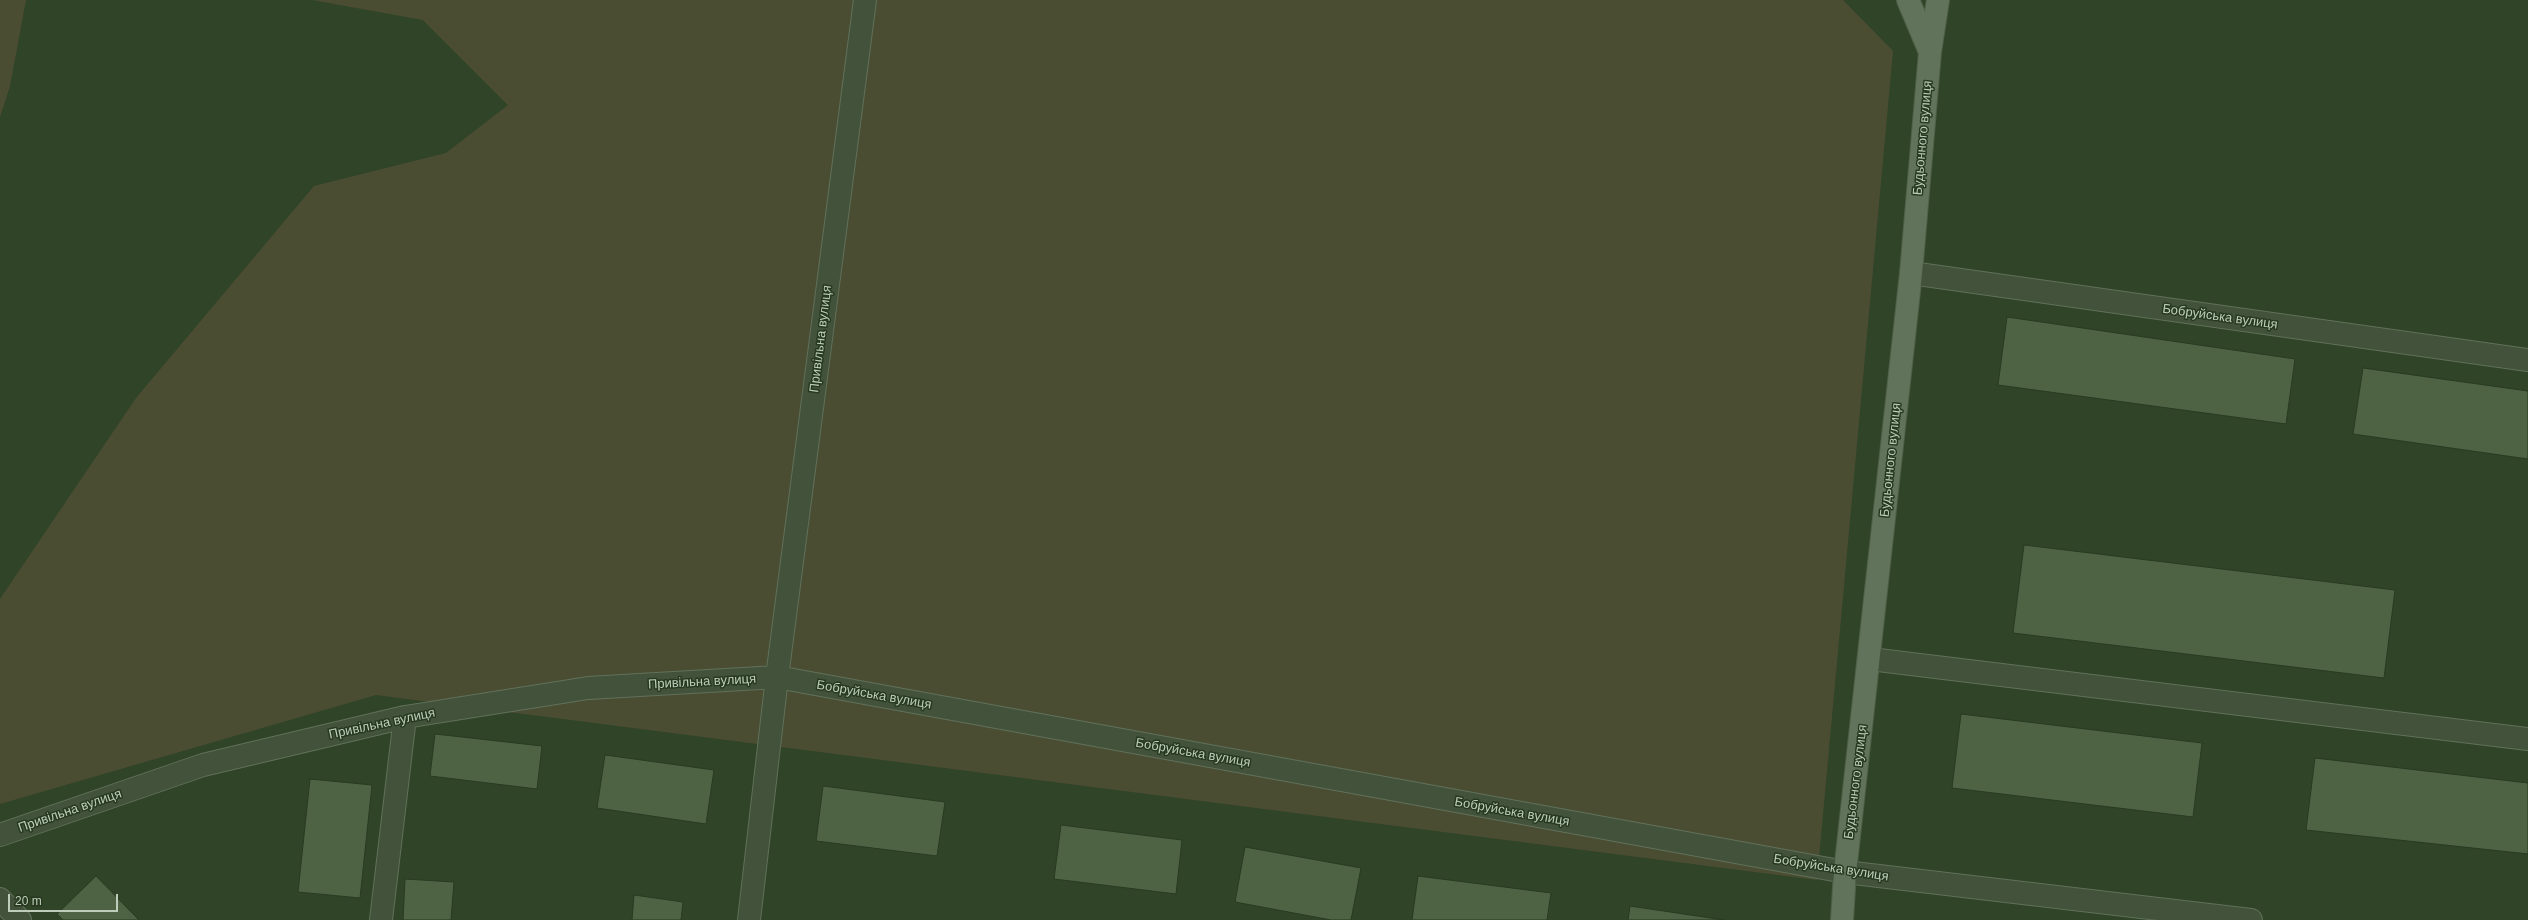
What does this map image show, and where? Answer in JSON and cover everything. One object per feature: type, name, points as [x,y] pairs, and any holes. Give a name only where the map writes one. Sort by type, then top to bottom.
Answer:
[{"type":"main road","points":[[1908,0],[1930,52]]},
{"type":"main road","name":"Будьонного вулиця","points":[[1842,920],[1845,872],[1870,659],[1911,273],[1930,52],[1938,0]]},
{"type":"street","name":"Привільна вулиця","points":[[749,920],[777,677],[865,0]]},
{"type":"street","name":"Бобруйська вулиця","points":[[1911,273],[2528,360]]},
{"type":"street","points":[[1870,659],[2528,739]]},
{"type":"street","name":"Привільна вулиця","points":[[0,835],[203,765],[405,717],[588,688],[777,677]]},
{"type":"street","name":"Бобруйська вулиця","points":[[777,677],[1845,872],[2195,918],[2251,920]]},
{"type":"street","points":[[381,920],[405,717]]},
{"type":"street","points":[[0,899],[20,920]]},
{"type":"green space","points":[[0,0],[26,0],[10,86],[0,117]]},
{"type":"green space","points":[[312,0],[1843,0],[1893,51],[1817,880],[376,695],[0,804],[0,599],[136,398],[314,186],[446,153],[508,105],[423,20]]},
{"type":"building","points":[[2007,317],[2295,359],[2286,424],[1998,385]]},
{"type":"building","points":[[2363,368],[2528,391],[2528,459],[2353,434]]},
{"type":"building","points":[[2024,545],[2395,590],[2384,678],[2013,633]]},
{"type":"building","points":[[1961,714],[2202,743],[2193,817],[1952,788]]},
{"type":"building","points":[[435,734],[542,746],[537,789],[430,776]]},
{"type":"building","points":[[605,755],[714,770],[706,824],[597,808]]},
{"type":"building","points":[[2315,758],[2528,783],[2528,854],[2306,830]]},
{"type":"building","points":[[310,779],[372,785],[360,898],[298,892]]},
{"type":"building","points":[[823,786],[945,802],[937,856],[816,841]]},
{"type":"building","points":[[1061,825],[1182,840],[1176,894],[1054,879]]},
{"type":"building","points":[[1245,847],[1361,868],[1351,920],[1331,920],[1235,902]]},
{"type":"building","points":[[96,876],[139,920],[63,920],[57,914]]},
{"type":"building","points":[[1418,876],[1551,893],[1547,920],[1412,920]]},
{"type":"building","points":[[405,879],[454,882],[451,920],[403,920]]},
{"type":"building","points":[[634,895],[683,902],[681,920],[632,920]]},
{"type":"building","points":[[1630,906],[1724,920],[1628,920]]}]
